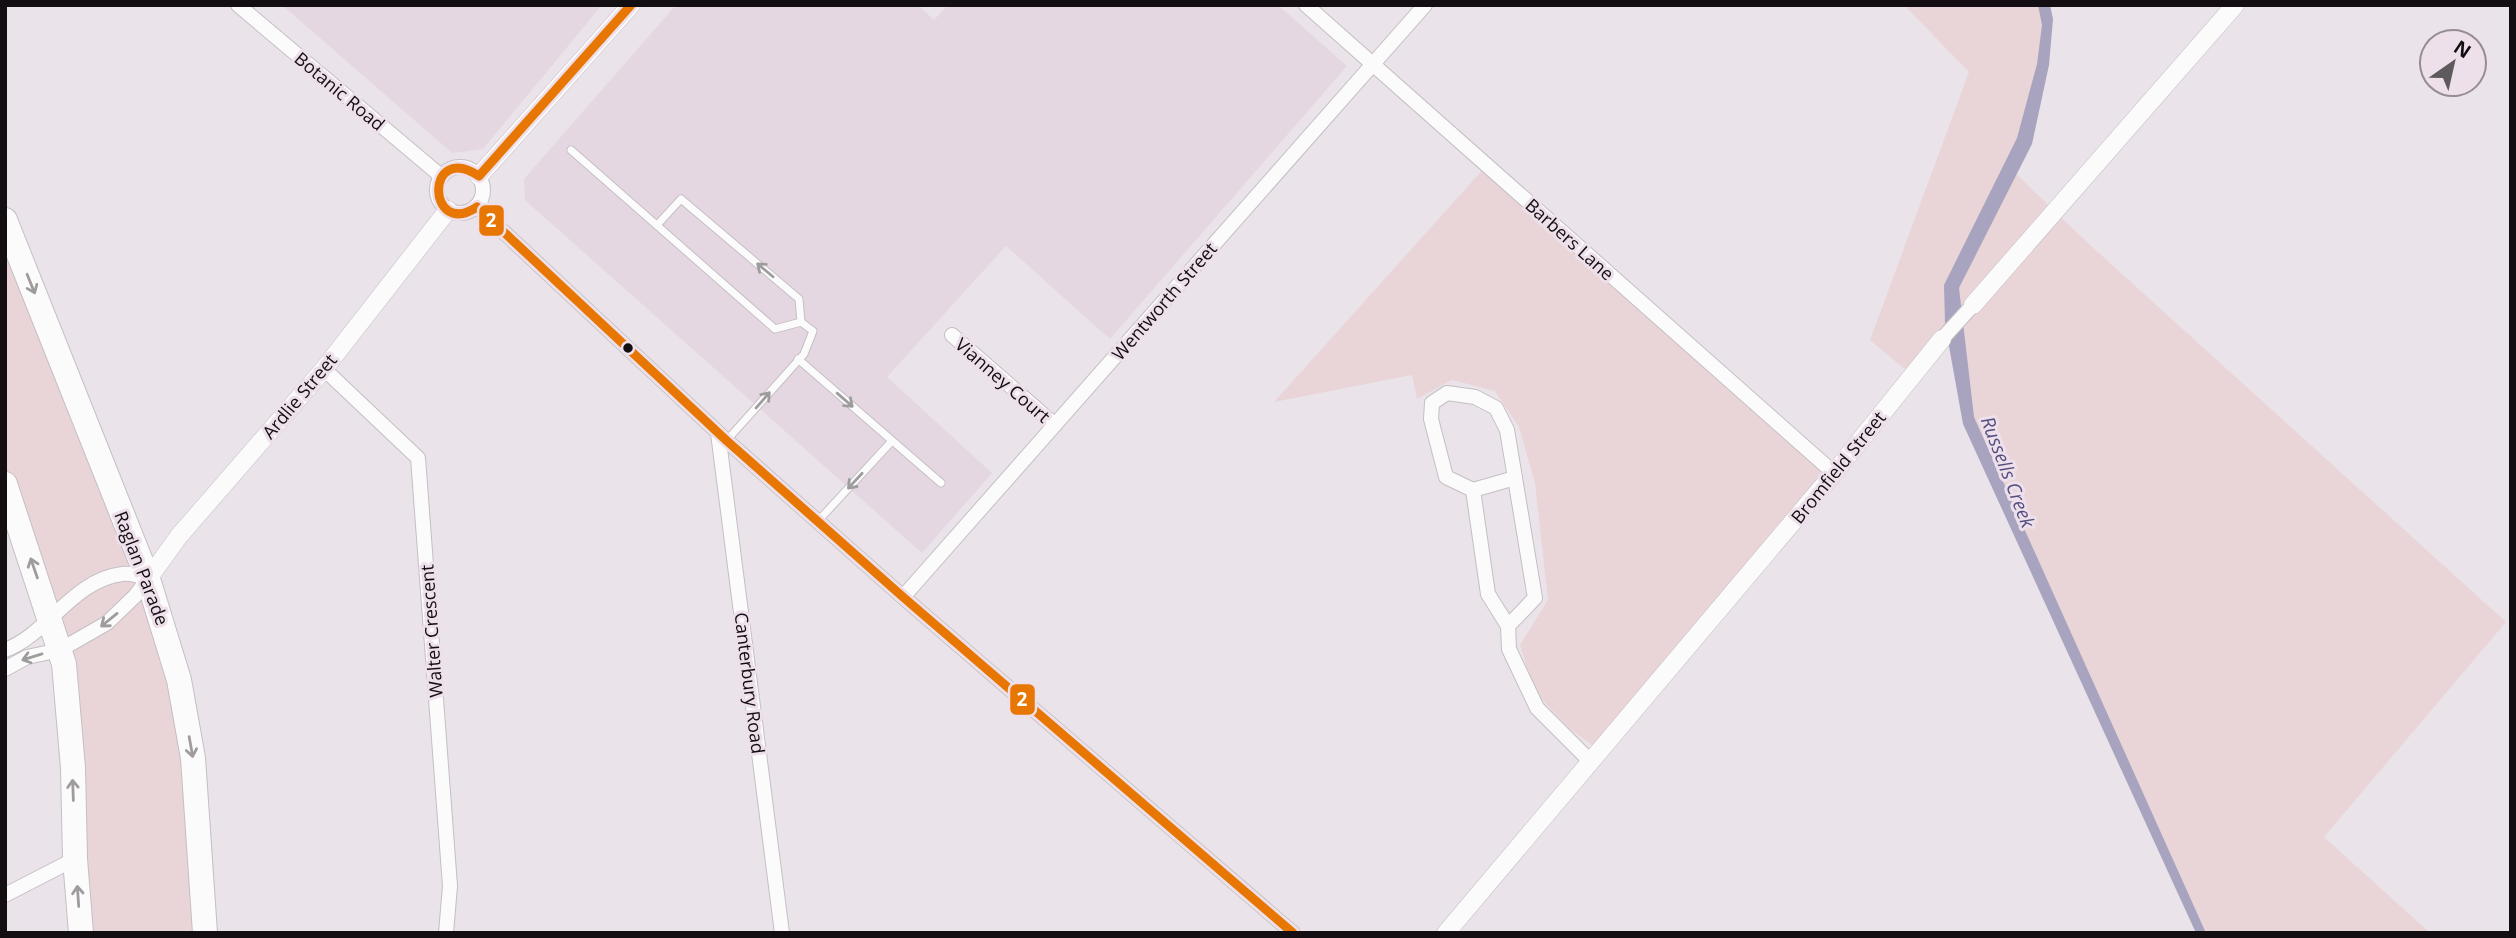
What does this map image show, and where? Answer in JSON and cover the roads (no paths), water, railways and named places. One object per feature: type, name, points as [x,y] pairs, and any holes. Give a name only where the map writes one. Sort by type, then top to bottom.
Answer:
[{"type":"highway","name":"Raglan Parade","points":[[5,220],[148,579],[179,680],[193,758],[205,933]]},
{"type":"highway","points":[[5,484],[64,664],[72,752],[75,859],[81,933]]},
{"type":"street","name":"Botanic Road","points":[[237,5],[442,176]]},
{"type":"street","points":[[479,176],[631,5]]},
{"type":"street","name":"Barbers Lane","points":[[1306,5],[1834,473]]},
{"type":"street","name":"Wentworth Street","points":[[903,597],[1425,5]]},
{"type":"street","name":"Bromfield Street","points":[[1446,933],[1834,473],[1942,339],[2235,5]]},
{"type":"street","points":[[460,167],[479,176],[484,195],[477,207],[463,214],[448,210],[438,198],[438,183],[442,176],[453,168],[460,167]]},
{"type":"street","points":[[477,207],[722,437],[1293,933]]},
{"type":"street","name":"Ardlie Street","points":[[148,579],[179,536],[324,369],[448,210]]},
{"type":"street","name":"Vianney Court","points":[[952,335],[1055,425]]},
{"type":"street","name":"Walter Crescent","points":[[324,369],[418,458],[450,886],[446,933]]},
{"type":"street","points":[[1508,626],[1535,598],[1515,478],[1507,430],[1496,408],[1475,397],[1447,393],[1432,403],[1431,419],[1446,477],[1473,490],[1515,478]]},
{"type":"street","name":"Canterbury Road","points":[[722,437],[782,933]]},
{"type":"street","points":[[1473,490],[1488,594],[1508,626],[1509,649],[1537,708],[1590,761]]},
{"type":"street","points":[[5,650],[22,644],[68,601],[100,581],[122,574],[148,579],[107,623],[60,650],[27,657],[5,669]]},
{"type":"street","points":[[5,895],[75,859]]},
{"type":"lane","points":[[571,150],[775,329],[801,322]]},
{"type":"lane","points":[[657,225],[681,199],[799,299],[801,322],[813,331],[804,354],[722,437]]},
{"type":"lane","points":[[798,359],[941,484]]},
{"type":"lane","points":[[818,521],[892,441]]},
{"type":"water label","name":"Russells Creek","points":[[2008,472]]}]
